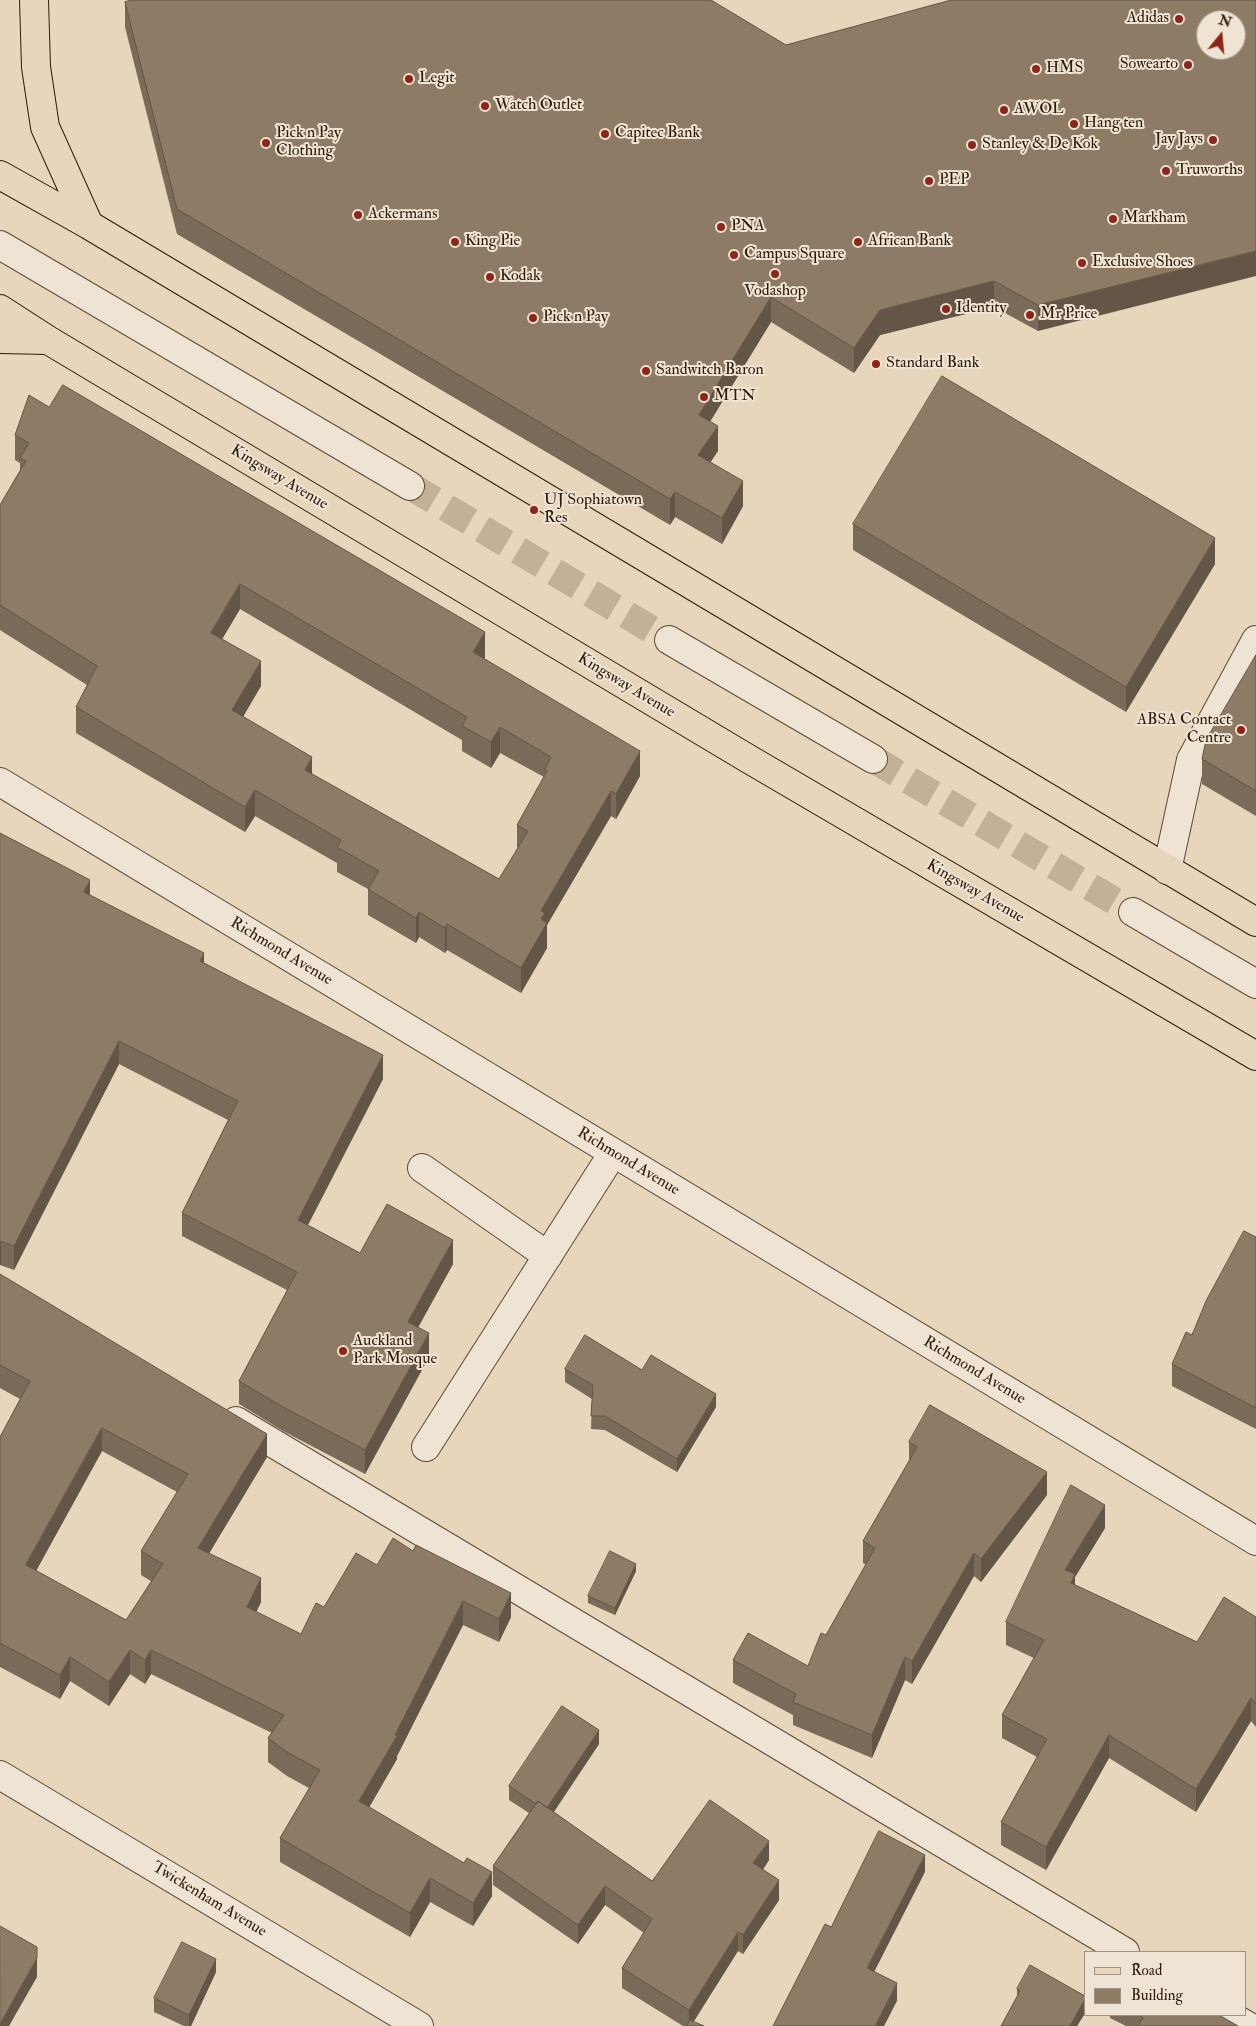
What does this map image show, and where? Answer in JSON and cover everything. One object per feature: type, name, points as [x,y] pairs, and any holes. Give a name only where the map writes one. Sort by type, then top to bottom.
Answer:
[{"type":"main road","points":[[34,0],[36,67],[45,127],[89,225]]},
{"type":"main road","points":[[0,175],[89,225],[1256,922]]},
{"type":"main road","name":"Kingsway Avenue","points":[[0,309],[48,340],[730,748],[1256,1056]]},
{"type":"main road","points":[[0,339],[48,340]]},
{"type":"street","points":[[0,245],[410,486]]},
{"type":"street","points":[[669,640],[872,759]]},
{"type":"street","points":[[1167,870],[1191,760],[1256,640]]},
{"type":"street","name":"Richmond Avenue","points":[[0,782],[1256,1541]]},
{"type":"street","points":[[1133,912],[1256,984]]},
{"type":"street","points":[[426,1447],[613,1153]]},
{"type":"street","points":[[422,1168],[548,1256]]},
{"type":"street","points":[[212,1407],[1123,1951]]},
{"type":"street","name":"Twickenham Avenue","points":[[0,1775],[419,2026]]},
{"type":"street","points":[[1231,2016],[1248,2026]]},
{"type":"building","name":"Campus Square","points":[[132,0],[711,0],[786,45],[951,0],[1256,0],[1256,251],[1038,305],[994,281],[880,310],[854,348],[771,297],[699,415],[718,426],[698,455],[743,481],[722,518],[675,492],[670,499],[177,209],[125,2]]},
{"type":"building","points":[[942,376],[1215,538],[1126,687],[853,524]]},
{"type":"building","points":[[63,385],[485,632],[473,652],[640,751],[616,794],[611,791],[541,911],[545,913],[541,919],[547,923],[521,968],[447,924],[445,928],[419,912],[416,918],[368,889],[379,871],[337,847],[341,840],[255,790],[245,807],[76,707],[97,666],[0,605],[0,505],[26,461],[20,458],[29,443],[15,435],[29,395],[49,407]],"holes":[[[240,584],[467,717],[462,726],[491,742],[500,727],[551,757],[545,769],[547,771],[517,825],[528,831],[499,879],[305,770],[312,757],[232,710],[261,661],[211,633]]]},
{"type":"building","name":"ABSA Contact Centre","points":[[1256,655],[1256,791],[1202,759],[1206,740]]},
{"type":"building","points":[[0,833],[90,880],[84,892],[204,953],[200,961],[383,1055],[298,1220],[360,1253],[387,1204],[453,1240],[408,1322],[429,1333],[365,1450],[283,1407],[239,1381],[297,1272],[182,1213],[238,1101],[119,1041],[14,1246],[0,1241]]},
{"type":"building","points":[[1244,1231],[1256,1237],[1256,1408],[1172,1364],[1186,1332],[1192,1335],[1206,1301]]},
{"type":"building","points":[[0,1274],[267,1434],[198,1548],[261,1578],[247,1607],[301,1634],[316,1603],[324,1607],[356,1553],[377,1565],[393,1538],[413,1551],[416,1545],[511,1593],[499,1619],[463,1601],[395,1735],[397,1736],[359,1801],[464,1863],[467,1858],[492,1872],[473,1903],[430,1878],[410,1913],[280,1838],[320,1770],[287,1752],[268,1738],[284,1715],[151,1650],[145,1660],[130,1650],[109,1682],[70,1657],[60,1675],[0,1643],[0,1437],[30,1381],[0,1365]],"holes":[[[102,1428],[188,1474],[141,1551],[163,1564],[126,1620],[26,1565]]]},
{"type":"building","points":[[585,1335],[642,1370],[651,1355],[716,1394],[677,1459],[605,1416],[591,1416],[593,1385],[565,1369]]},
{"type":"building","points":[[930,1405],[1047,1472],[981,1559],[974,1553],[912,1661],[905,1657],[872,1735],[793,1702],[796,1694],[733,1660],[748,1633],[808,1666],[821,1633],[826,1635],[875,1548],[863,1541],[917,1447],[909,1442]]},
{"type":"building","points":[[1071,1485],[1105,1505],[1065,1570],[1075,1574],[1071,1583],[1197,1642],[1224,1597],[1256,1617],[1256,1704],[1251,1698],[1196,1789],[1109,1735],[1046,1847],[1001,1822],[1047,1739],[1002,1715],[1044,1640],[1006,1622]]},
{"type":"building","points":[[610,1551],[636,1564],[615,1608],[588,1596]]},
{"type":"building","points":[[562,1706],[599,1730],[547,1808],[538,1801],[536,1804],[509,1786]]},
{"type":"building","points":[[710,1800],[769,1841],[753,1863],[779,1880],[743,1935],[738,1932],[689,2010],[622,1968],[652,1919],[605,1886],[578,1925],[493,1866],[538,1801],[652,1881]]},
{"type":"building","points":[[879,1831],[925,1855],[867,1968],[897,1983],[875,2026],[773,2026],[825,1924],[831,1927]]},
{"type":"building","points":[[0,1926],[37,1947],[37,1958],[0,2024]]},
{"type":"building","points":[[182,1942],[216,1959],[189,2015],[154,1998]]},
{"type":"building","points":[[1030,1965],[1084,1995],[1084,2001],[1070,2026],[1001,2026],[1020,1991],[1017,1989]]},
{"type":"building","points":[[1140,2016],[1221,2016],[1238,2026],[1138,2026],[1143,2018]]},
{"type":"building","points":[[690,2020],[704,2026],[687,2026]]},
{"type":"tunnel","points":[[410,486],[669,640]]},
{"type":"tunnel","points":[[873,759],[1133,912]]},
{"type":"place","name":"Adidas","points":[[1179,19]]},
{"type":"place","name":"Sowearto","points":[[1188,65]]},
{"type":"place","name":"HMS","points":[[1036,69]]},
{"type":"place","name":"Legit","points":[[409,79]]},
{"type":"place","name":"Watch Outlet","points":[[485,106]]},
{"type":"place","name":"AWOL","points":[[1004,110]]},
{"type":"place","name":"Hang ten","points":[[1074,124]]},
{"type":"place","name":"Capitec Bank","points":[[605,134]]},
{"type":"place","name":"Jay Jays","points":[[1213,140]]},
{"type":"place","name":"Pick n Pay Clothing","points":[[266,143]]},
{"type":"place","name":"Stanley & De Kok","points":[[972,145]]},
{"type":"place","name":"Truworths","points":[[1166,171]]},
{"type":"place","name":"PEP","points":[[929,181]]},
{"type":"place","name":"Ackermans","points":[[358,215]]},
{"type":"place","name":"Markham","points":[[1113,219]]},
{"type":"place","name":"PNA","points":[[721,227]]},
{"type":"place","name":"King Pie","points":[[455,242]]},
{"type":"place","name":"African Bank","points":[[858,242]]},
{"type":"place","name":"Campus Square","points":[[734,255]]},
{"type":"place","name":"Exclusive Shoes","points":[[1082,263]]},
{"type":"place","name":"Vodashop","points":[[775,274]]},
{"type":"place","name":"Kodak","points":[[490,277]]},
{"type":"place","name":"Identity","points":[[946,309]]},
{"type":"place","name":"Mr Price","points":[[1030,315]]},
{"type":"place","name":"Pick n Pay","points":[[533,318]]},
{"type":"place","name":"Standard Bank","points":[[876,364]]},
{"type":"place","name":"Sandwitch Baron","points":[[646,371]]},
{"type":"place","name":"MTN","points":[[704,397]]},
{"type":"place","name":"UJ Sophiatown Res","points":[[534,510]]},
{"type":"place","name":"ABSA Contact Centre","points":[[1241,730]]},
{"type":"place","name":"Auckland Park Mosque","points":[[343,1351]]}]
